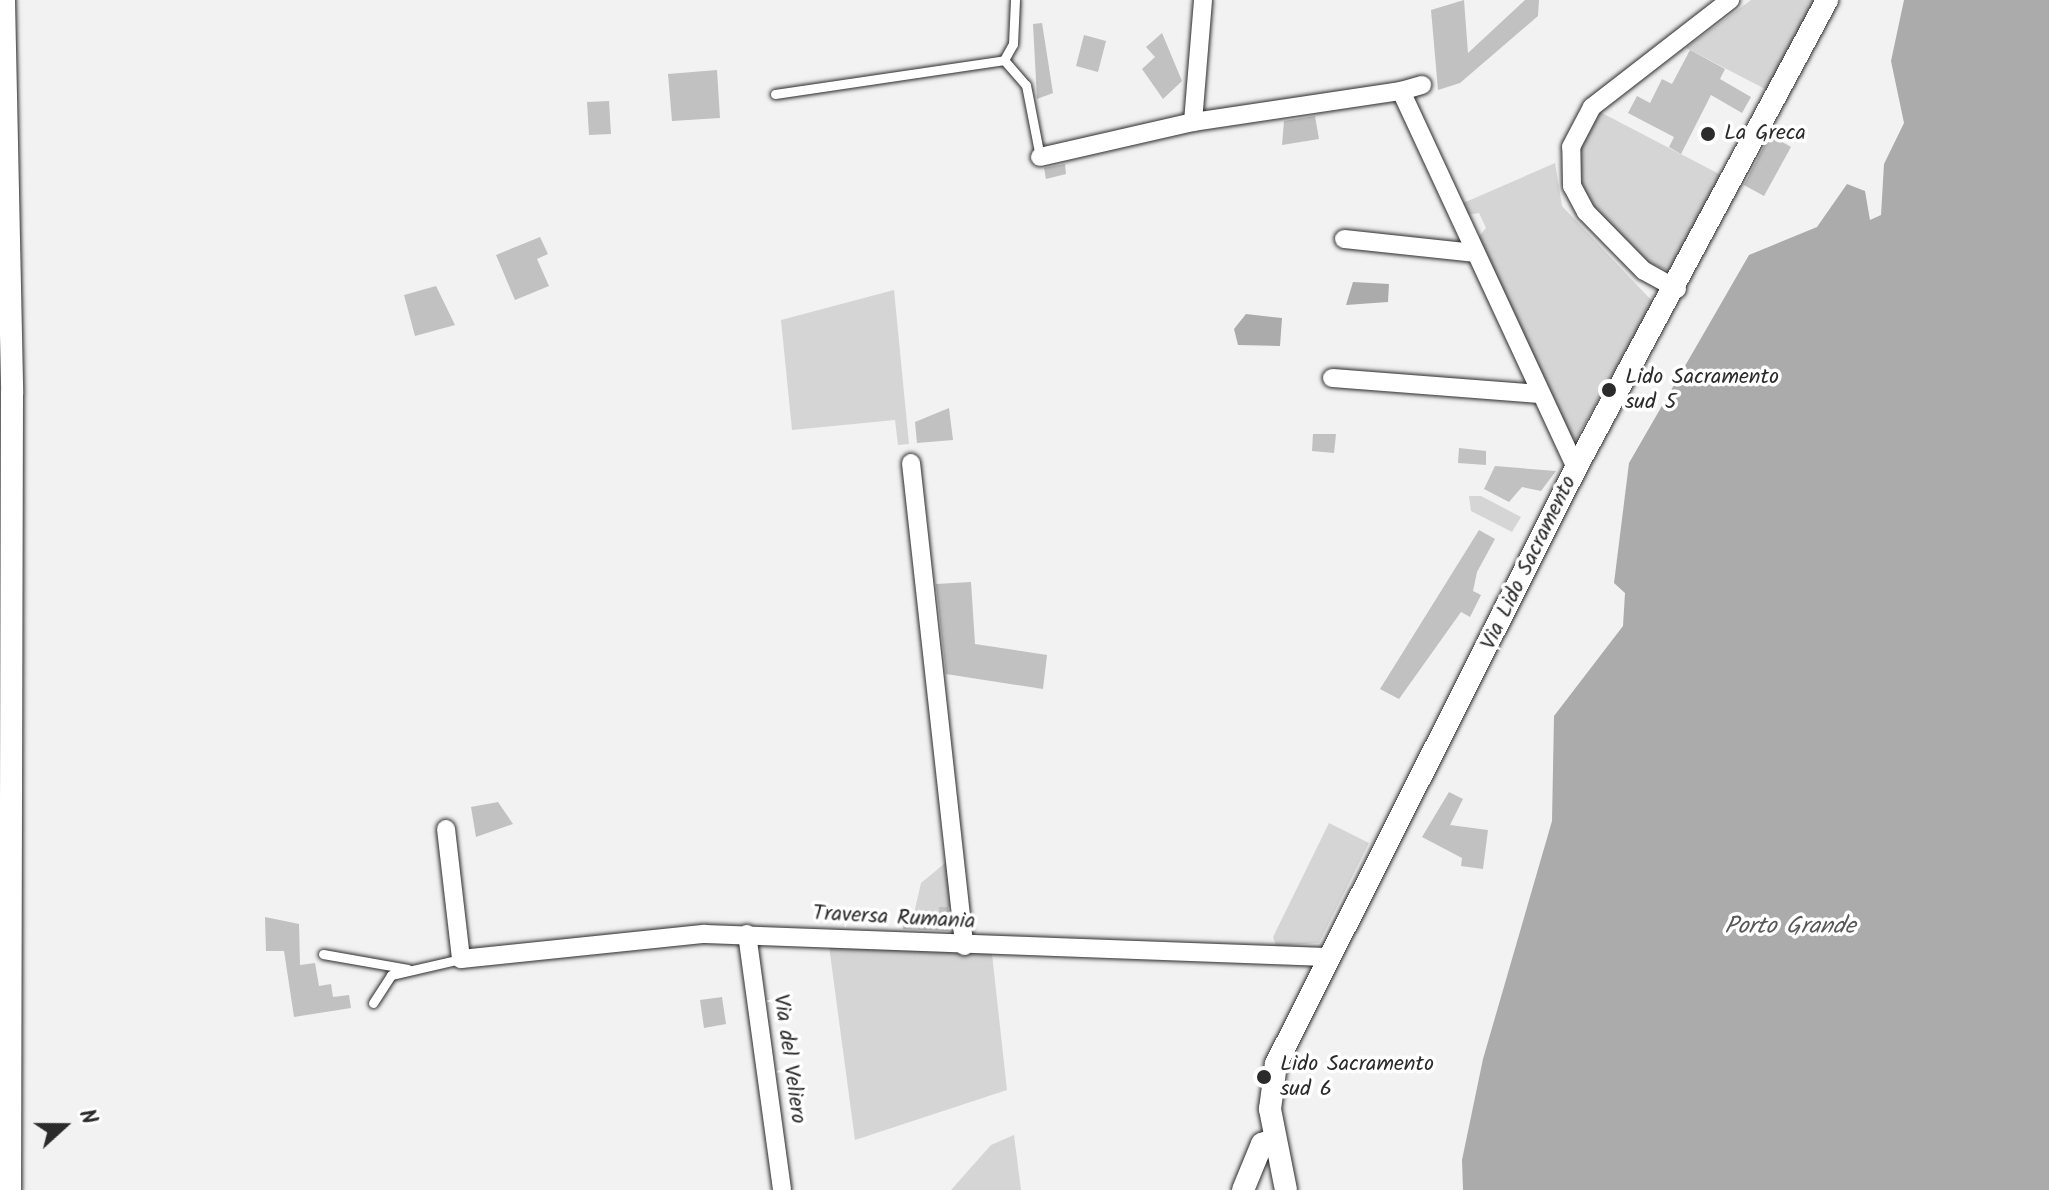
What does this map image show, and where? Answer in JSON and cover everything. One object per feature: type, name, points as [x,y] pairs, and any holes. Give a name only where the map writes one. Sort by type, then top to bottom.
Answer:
[{"type":"street","points":[[4,0],[12,393],[3,1000],[10,1190]]},
{"type":"street","points":[[1193,122],[1203,0]]},
{"type":"street","points":[[1677,289],[1644,271],[1586,212],[1572,186],[1571,147],[1592,107],[1730,0]]},
{"type":"street","name":"Via Lido Sacramento","points":[[1286,1190],[1275,1139],[1276,1064],[1326,957],[1576,468],[1677,289],[1827,0]]},
{"type":"street","points":[[1040,157],[1193,122],[1401,91],[1422,85]]},
{"type":"street","points":[[1401,91],[1576,468]]},
{"type":"street","points":[[1344,239],[1474,253]]},
{"type":"street","points":[[1332,378],[1540,394]]},
{"type":"street","points":[[911,463],[964,946]]},
{"type":"street","points":[[446,829],[461,959]]},
{"type":"street","name":"Traversa Rumania","points":[[461,959],[658,935],[747,934],[964,946],[1326,957]]},
{"type":"street","name":"Via del Veliero","points":[[747,934],[782,1190]]},
{"type":"street","points":[[1243,1190],[1262,1144],[1275,1139]]},
{"type":"lane","points":[[1004,60],[1013,44],[1015,0]]},
{"type":"lane","points":[[775,94],[1004,60]]},
{"type":"lane","points":[[1004,60],[1026,85],[1040,157]]},
{"type":"lane","points":[[323,954],[412,969]]},
{"type":"lane","points":[[373,1003],[391,975],[461,959]]},
{"type":"shaded area","points":[[1751,0],[1817,0],[1769,91],[1686,48]]},
{"type":"shaded area","points":[[1600,112],[1723,176],[1674,273],[1645,261],[1585,201],[1578,154]]},
{"type":"shaded area","points":[[1555,163],[1562,206],[1654,303],[1576,439],[1569,439],[1477,239],[1486,228],[1479,213],[1466,215],[1461,204]]},
{"type":"shaded area","points":[[894,290],[909,444],[898,445],[895,420],[792,430],[781,320]]},
{"type":"shaded area","points":[[1469,496],[1481,496],[1521,517],[1512,532],[1471,511]]},
{"type":"shaded area","points":[[1329,823],[1369,843],[1319,943],[1276,946],[1273,937]]},
{"type":"shaded area","points":[[950,859],[954,907],[939,907],[939,922],[912,922],[921,883]]},
{"type":"shaded area","points":[[829,946],[992,954],[1007,1090],[855,1140]]},
{"type":"shaded area","points":[[1014,1135],[1021,1190],[951,1190],[991,1145]]},
{"type":"water","name":"Porto Grande","points":[[1904,0],[2049,0],[2049,1190],[1463,1190],[1462,1160],[1483,1059],[1552,821],[1554,716],[1623,626],[1625,593],[1614,583],[1629,463],[1749,255],[1817,227],[1847,184],[1865,191],[1870,220],[1881,215],[1884,164],[1904,123],[1891,61]]},
{"type":"water","points":[[1353,282],[1389,284],[1388,302],[1346,305]]},
{"type":"water","points":[[1246,314],[1282,318],[1280,346],[1238,345],[1234,329]]},
{"type":"building","points":[[1464,0],[1468,53],[1525,0],[1539,0],[1538,16],[1460,83],[1438,90],[1431,10]]},
{"type":"building","points":[[1042,23],[1053,93],[1037,99],[1033,24]]},
{"type":"building","points":[[1162,33],[1182,81],[1163,99],[1142,69],[1155,57],[1146,47]]},
{"type":"building","points":[[1084,35],[1106,41],[1098,72],[1076,66]]},
{"type":"building","points":[[1690,50],[1725,69],[1720,79],[1751,97],[1742,113],[1711,95],[1681,154],[1669,147],[1674,137],[1628,113],[1637,96],[1650,103],[1662,79],[1672,84]]},
{"type":"building","points":[[717,70],[720,118],[672,121],[668,74]]},
{"type":"building","points":[[609,101],[611,134],[589,135],[587,102]]},
{"type":"building","points":[[1315,116],[1319,139],[1282,145],[1284,121]]},
{"type":"building","points":[[1770,135],[1791,147],[1764,196],[1744,185]]},
{"type":"building","points":[[1065,164],[1066,174],[1046,179],[1044,168]]},
{"type":"building","points":[[540,237],[548,254],[537,259],[549,286],[515,300],[496,255]]},
{"type":"building","points":[[436,286],[455,325],[415,336],[404,295]]},
{"type":"building","points":[[949,408],[953,440],[917,443],[915,422]]},
{"type":"building","points":[[1313,434],[1336,434],[1334,453],[1312,451]]},
{"type":"building","points":[[1459,448],[1486,451],[1486,465],[1458,463]]},
{"type":"building","points":[[1495,466],[1556,471],[1541,491],[1522,487],[1509,502],[1484,489]]},
{"type":"building","points":[[1479,530],[1495,539],[1477,572],[1473,591],[1481,595],[1470,617],[1461,612],[1399,699],[1380,689]]},
{"type":"building","points":[[971,582],[975,644],[1047,655],[1043,689],[946,674],[936,584]]},
{"type":"building","points":[[1449,792],[1463,799],[1450,825],[1488,830],[1483,869],[1461,866],[1462,858],[1422,837]]},
{"type":"building","points":[[498,802],[513,824],[476,837],[471,807]]},
{"type":"building","points":[[939,907],[948,907],[950,931],[903,929],[904,922],[939,922]]},
{"type":"building","points":[[265,917],[299,924],[300,965],[315,963],[319,986],[331,984],[333,997],[349,995],[351,1008],[294,1017],[284,951],[266,951]]},
{"type":"building","points":[[722,997],[726,1024],[704,1028],[700,1000]]},
{"type":"place","name":"La Greca","points":[[1708,134]]},
{"type":"place","name":"Lido Sacramento sud 5","points":[[1609,390]]},
{"type":"place","name":"Lido Sacramento sud 6","points":[[1264,1077]]}]
